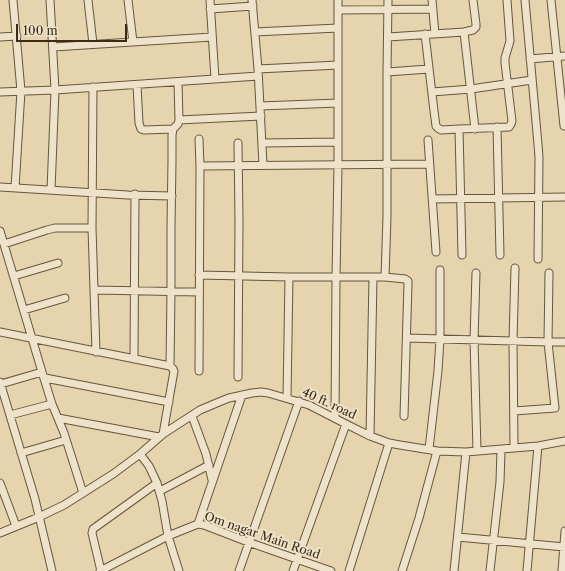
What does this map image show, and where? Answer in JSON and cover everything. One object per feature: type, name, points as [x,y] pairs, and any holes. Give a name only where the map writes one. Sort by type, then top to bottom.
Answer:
[{"type":"street","points":[[14,0],[21,91],[14,188]]},
{"type":"street","points":[[50,0],[55,90],[51,190]]},
{"type":"street","points":[[88,0],[93,44]]},
{"type":"street","points":[[128,0],[132,42]]},
{"type":"street","points":[[210,0],[215,79]]},
{"type":"street","points":[[335,418],[338,0]]},
{"type":"street","points":[[384,277],[387,216],[388,0]]},
{"type":"street","points":[[432,0],[435,34]]},
{"type":"street","points":[[388,37],[464,32],[473,30],[476,28],[474,0]]},
{"type":"street","points":[[425,34],[436,126],[441,130],[509,127],[511,124],[505,58],[510,41],[507,0]]},
{"type":"street","points":[[525,0],[539,157],[538,259]]},
{"type":"street","points":[[551,0],[564,126]]},
{"type":"street","points":[[210,9],[253,3],[263,166]]},
{"type":"street","points":[[338,10],[433,9]]},
{"type":"street","points":[[255,32],[338,28]]},
{"type":"street","points":[[464,32],[475,129]]},
{"type":"street","points":[[0,37],[17,36]]},
{"type":"street","points":[[53,46],[212,37]]},
{"type":"street","points":[[530,59],[565,56]]},
{"type":"street","points":[[0,92],[178,82],[338,65]]},
{"type":"street","points":[[387,72],[429,70]]},
{"type":"street","points":[[432,92],[471,89],[532,80]]},
{"type":"street","points":[[58,418],[161,436],[174,371],[170,366],[172,135],[173,129],[178,124],[179,120],[178,82]]},
{"type":"street","points":[[137,85],[139,123],[141,129],[173,129]]},
{"type":"street","points":[[93,87],[92,228],[96,352]]},
{"type":"street","points":[[260,106],[338,103]]},
{"type":"street","points":[[179,120],[261,116]]},
{"type":"street","points":[[497,127],[500,255]]},
{"type":"street","points":[[459,129],[462,255]]},
{"type":"street","points":[[199,139],[199,371]]},
{"type":"street","points":[[428,140],[436,252]]},
{"type":"street","points":[[262,142],[338,142]]},
{"type":"street","points":[[238,143],[238,377]]},
{"type":"street","points":[[200,166],[430,164]]},
{"type":"street","points":[[0,188],[172,196]]},
{"type":"street","points":[[134,359],[135,194]]},
{"type":"street","points":[[432,199],[565,197]]},
{"type":"street","points":[[4,244],[55,228],[92,228]]},
{"type":"street","points":[[0,230],[52,404],[66,440],[83,493]]},
{"type":"street","points":[[14,276],[58,263]]},
{"type":"street","points":[[514,448],[513,341],[515,268]]},
{"type":"street","points":[[429,450],[440,339],[440,270]]},
{"type":"street","points":[[514,411],[555,408],[548,342],[549,272]]},
{"type":"street","points":[[476,273],[474,340],[477,451]]},
{"type":"street","points":[[200,275],[336,278],[384,277],[399,278],[408,281],[404,416]]},
{"type":"street","points":[[287,398],[289,277]]},
{"type":"street","points":[[370,436],[373,277]]},
{"type":"street","points":[[94,290],[199,292]]},
{"type":"street","points":[[24,310],[65,298]]},
{"type":"street","points":[[0,332],[170,366]]},
{"type":"street","points":[[407,338],[565,342]]},
{"type":"street","points":[[52,571],[35,499],[0,383],[43,375],[169,402]]},
{"type":"street","name":"40 ft. road","points":[[0,533],[64,505],[113,474],[161,436],[200,410],[242,395],[261,392],[299,401],[317,408],[370,436],[388,443],[429,450],[466,452],[501,450],[565,441]]},
{"type":"street","points":[[198,524],[242,395]]},
{"type":"street","points":[[239,571],[299,401]]},
{"type":"street","points":[[10,415],[52,404]]},
{"type":"street","points":[[192,416],[206,454],[212,481]]},
{"type":"street","points":[[294,571],[346,424]]},
{"type":"street","points":[[21,453],[66,440]]},
{"type":"street","points":[[349,571],[388,443]]},
{"type":"street","points":[[527,571],[538,446]]},
{"type":"street","points":[[490,571],[500,482],[501,450]]},
{"type":"street","points":[[402,571],[438,451]]},
{"type":"street","points":[[454,571],[466,452]]},
{"type":"street","points":[[140,454],[149,466],[160,490],[168,536],[179,571]]},
{"type":"street","points":[[160,490],[209,465]]},
{"type":"street","points":[[0,483],[16,526]]},
{"type":"street","points":[[101,571],[92,533],[93,529],[157,483]]},
{"type":"street","name":"Om nagar Main Road","points":[[101,571],[168,536],[198,524],[331,571]]},
{"type":"street","points":[[562,571],[565,531]]},
{"type":"street","points":[[458,537],[564,547]]}]
